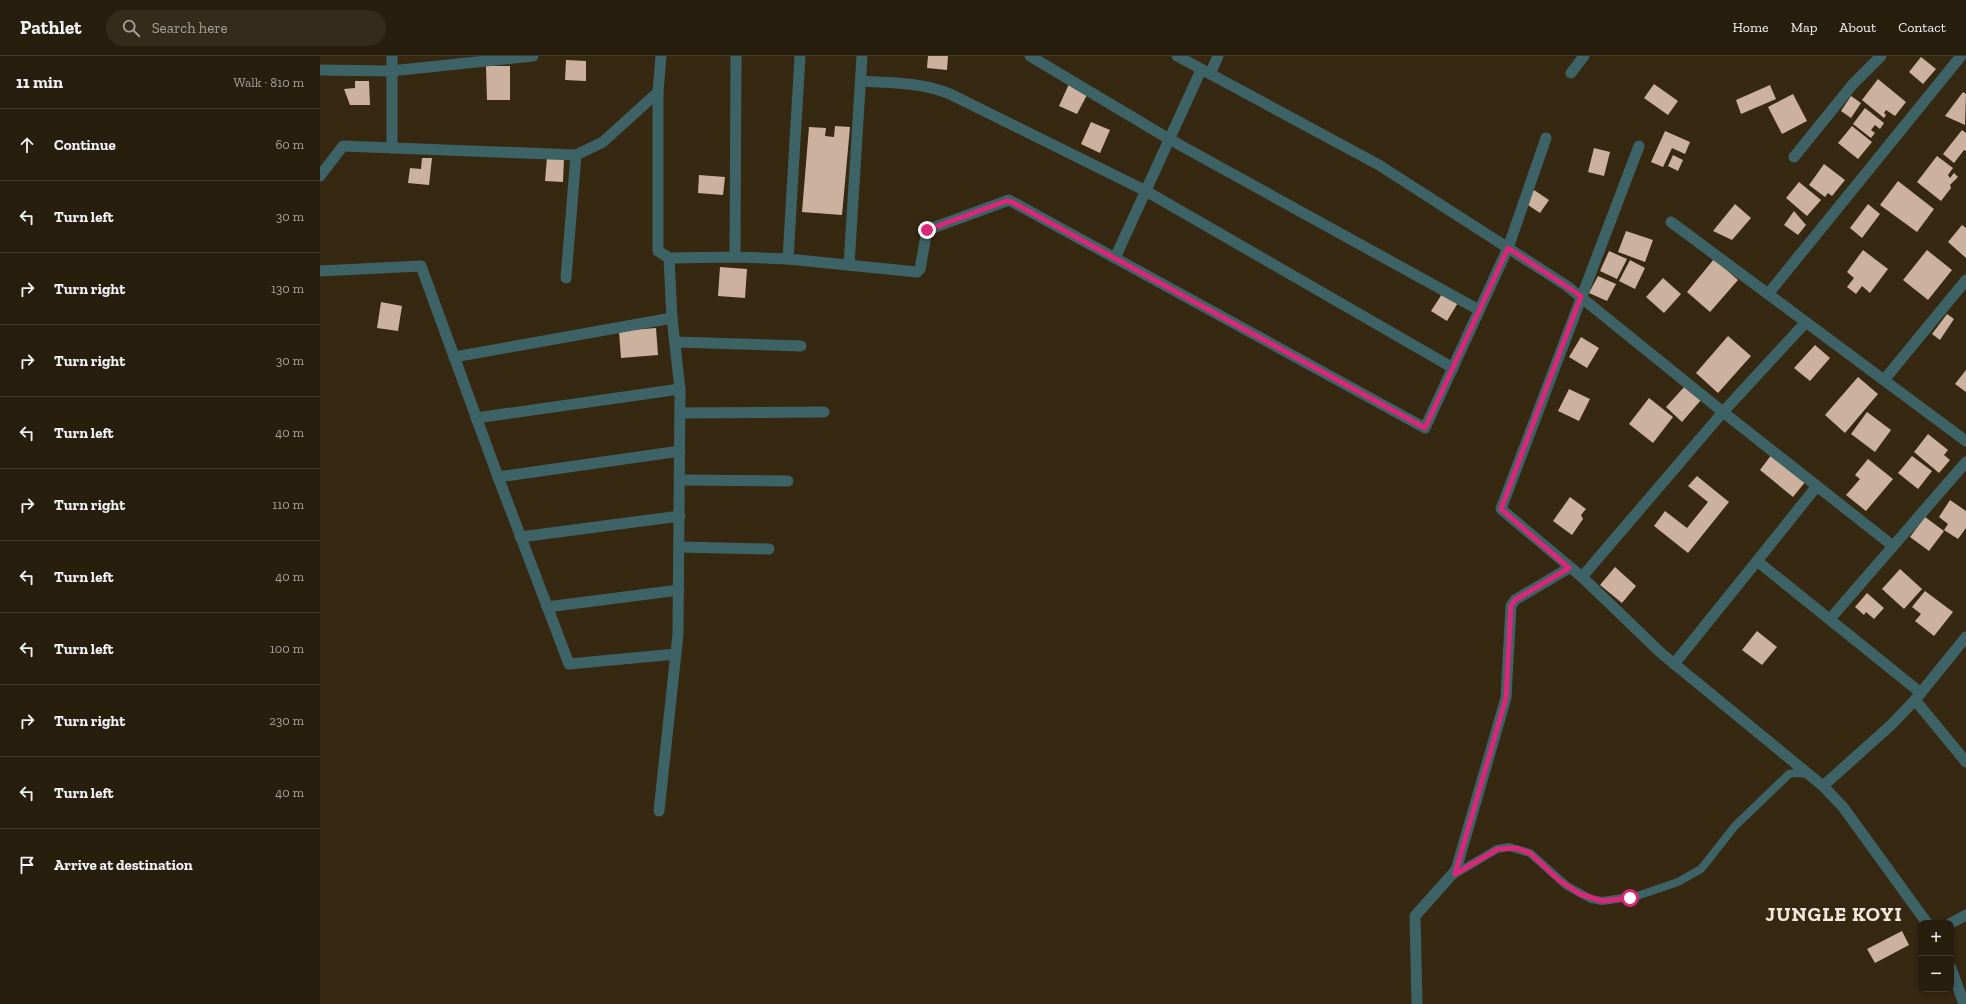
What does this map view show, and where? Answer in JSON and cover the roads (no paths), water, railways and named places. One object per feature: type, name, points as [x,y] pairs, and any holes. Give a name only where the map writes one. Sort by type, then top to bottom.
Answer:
[{"type":"street","points":[[392,56],[392,148]]},
{"type":"street","points":[[320,70],[391,71],[533,56]]},
{"type":"street","points":[[661,56],[658,92],[658,251],[669,258],[735,257],[788,259],[917,272],[920,269],[927,230],[1009,200],[1425,428],[1508,248],[1546,138]]},
{"type":"street","points":[[735,257],[736,56]]},
{"type":"street","points":[[788,259],[800,56]]},
{"type":"street","points":[[849,265],[862,56]]},
{"type":"street","points":[[1030,56],[1170,139],[1479,310]]},
{"type":"street","points":[[1177,56],[1379,165],[1581,296],[1723,412],[1893,546]]},
{"type":"street","points":[[1115,258],[1170,139],[1206,72],[1218,56]]},
{"type":"street","points":[[1571,73],[1584,56]]},
{"type":"street","points":[[1794,157],[1853,84],[1881,56]]},
{"type":"street","points":[[1768,294],[1961,56]]},
{"type":"street","points":[[861,81],[918,84],[934,88],[1146,191],[1453,368]]},
{"type":"street","points":[[320,176],[343,146],[576,156],[606,139],[658,92]]},
{"type":"street","points":[[1639,146],[1501,509],[1569,568],[1582,577],[1674,664],[1812,774],[1843,806],[1925,920]]},
{"type":"street","points":[[566,278],[576,156]]},
{"type":"street","points":[[1672,222],[1966,441]]},
{"type":"street","points":[[659,811],[678,634],[679,590],[680,389],[676,342],[672,318],[669,258]]},
{"type":"street","points":[[320,271],[421,266],[520,537],[570,664],[676,654]]},
{"type":"street","points":[[1884,380],[1966,280]]},
{"type":"street","points":[[454,357],[672,318]]},
{"type":"street","points":[[1582,577],[1723,412],[1806,322]]},
{"type":"street","points":[[676,342],[801,346]]},
{"type":"street","points":[[476,418],[680,389]]},
{"type":"street","points":[[680,414],[824,412]]},
{"type":"street","points":[[498,477],[680,451]]},
{"type":"street","points":[[1830,619],[1966,462]]},
{"type":"street","points":[[680,480],[788,480]]},
{"type":"street","points":[[1674,664],[1817,486]]},
{"type":"street","points":[[520,537],[680,516]]},
{"type":"street","points":[[679,547],[769,549]]},
{"type":"street","points":[[1757,561],[1830,619],[1918,697],[1966,762]]},
{"type":"street","points":[[1417,1004],[1415,916],[1455,874],[1506,698],[1511,606],[1515,600],[1569,568]]},
{"type":"street","points":[[547,607],[679,590]]},
{"type":"street","points":[[1823,786],[1891,725],[1918,697],[1966,637]]},
{"type":"street","points":[[1954,921],[1966,915]]},
{"type":"street","points":[[1954,976],[1964,1004]]},
{"type":"lane","points":[[1455,874],[1498,849],[1509,847],[1530,853],[1567,886],[1591,898],[1602,901],[1637,896],[1678,882],[1698,871],[1736,826],[1789,774],[1795,772],[1812,774]]},
{"type":"district","name":"JUNGLE KOYI","points":[[1834,914]]}]
